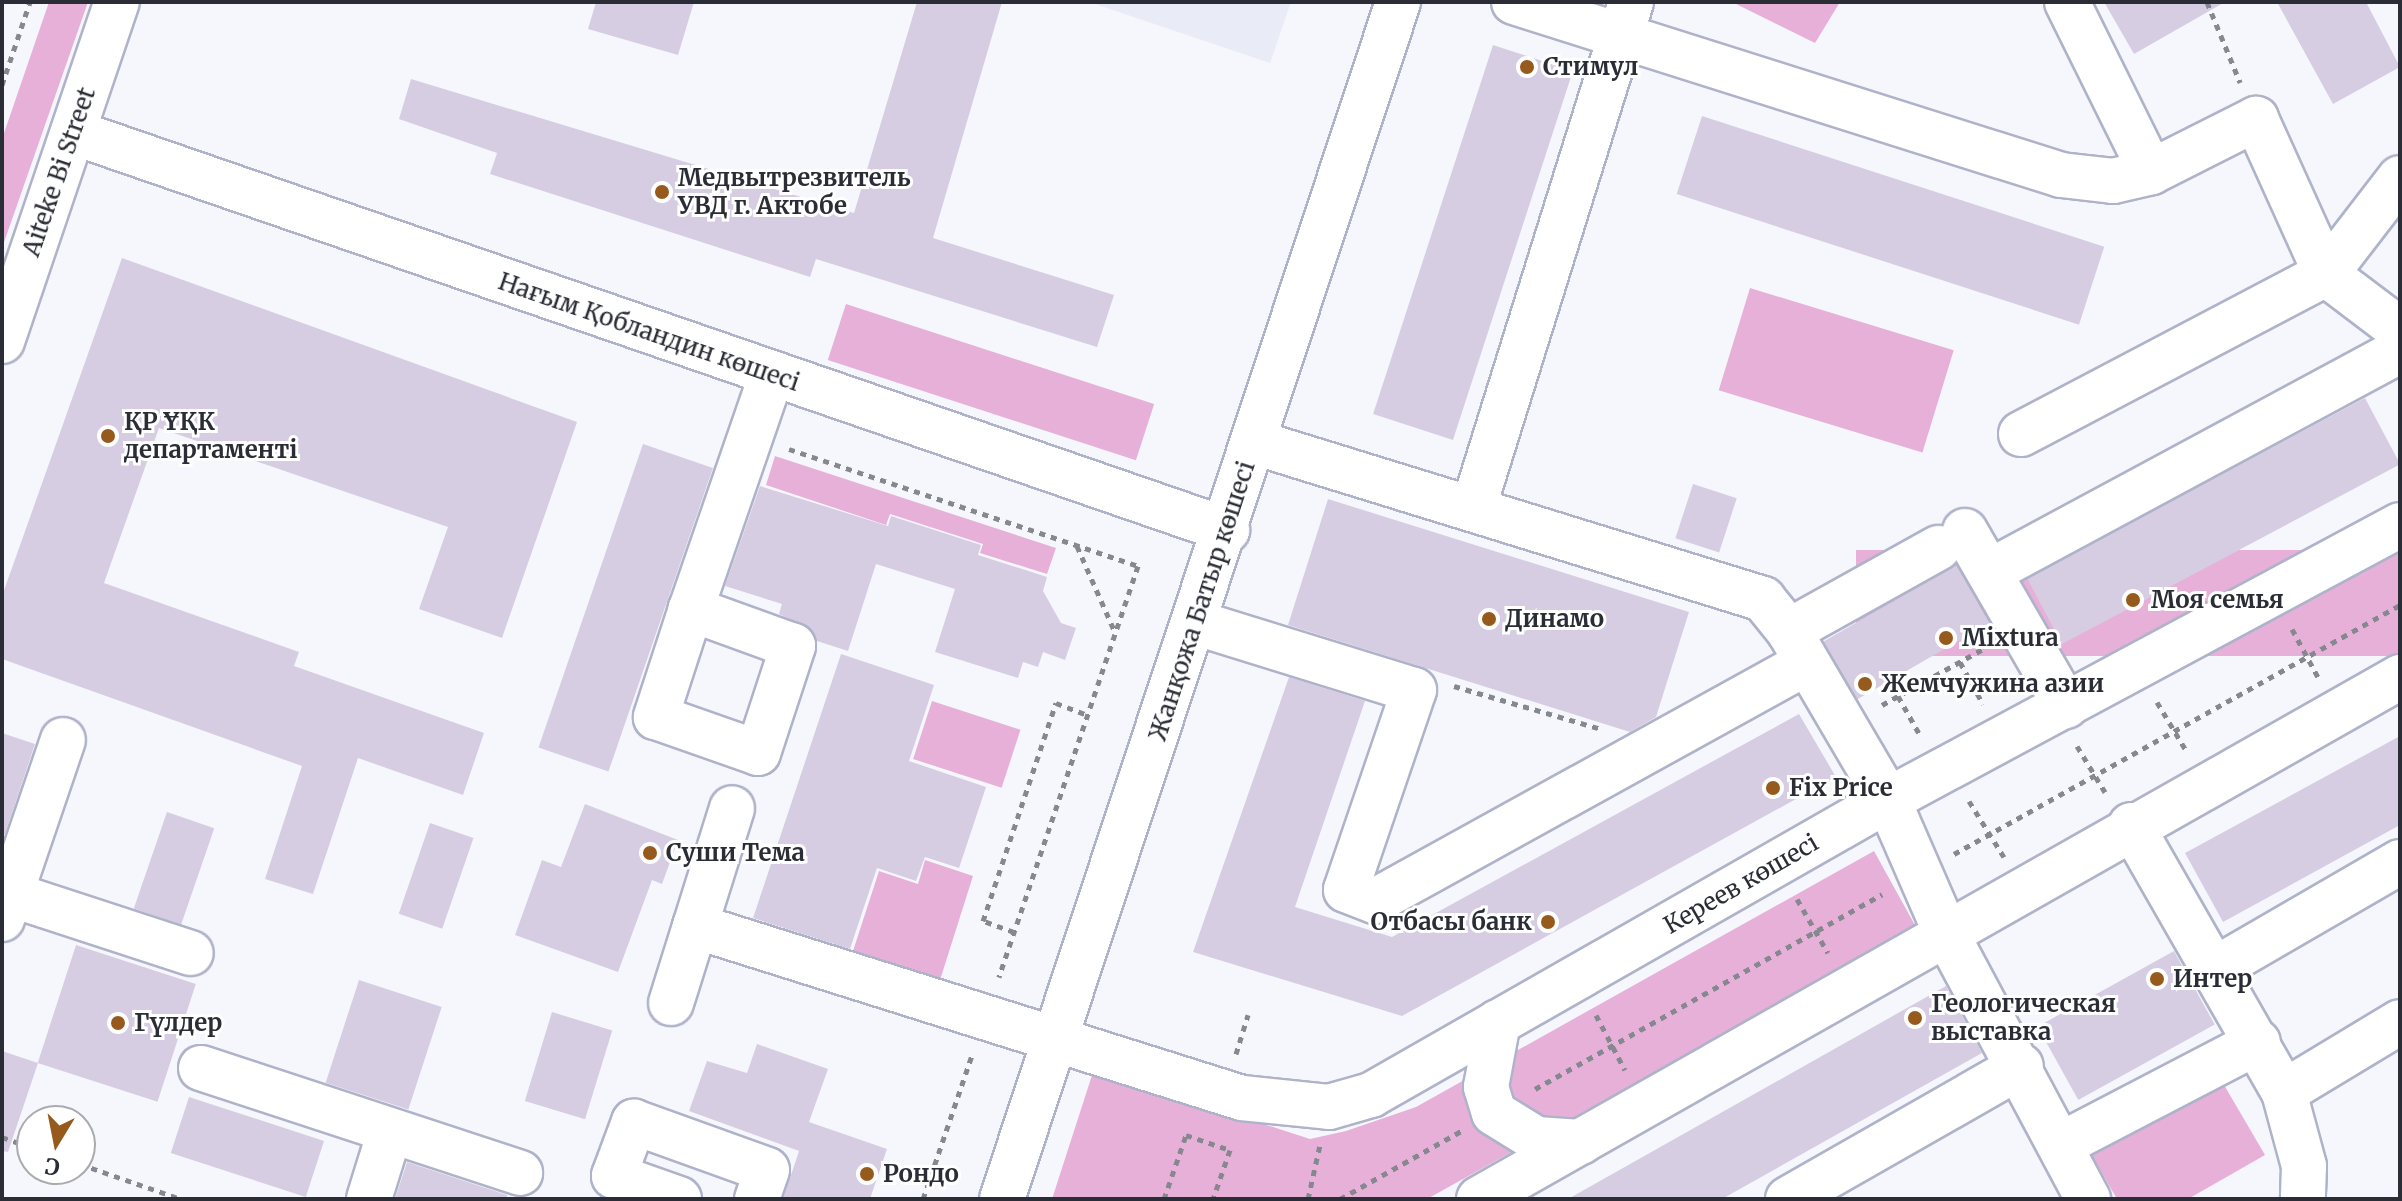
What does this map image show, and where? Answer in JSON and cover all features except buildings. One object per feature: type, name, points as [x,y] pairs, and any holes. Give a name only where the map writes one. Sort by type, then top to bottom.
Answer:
[{"type":"street","name":"Aiteke Bi Street","points":[[4,328],[117,2]]},
{"type":"street","name":"Жанқожа Батыр көшесі","points":[[1002,1199],[1197,623],[1398,2]]},
{"type":"street","points":[[1514,2],[1625,19],[2061,175],[2113,181],[2151,172],[2256,119],[2326,274],[2400,330]]},
{"type":"street","points":[[2067,2],[2151,172]]},
{"type":"street","points":[[1473,509],[1625,19]]},
{"type":"street","name":"Нағым Қобландин көшесі","points":[[73,132],[1227,530]]},
{"type":"street","points":[[2021,434],[2326,274],[2400,178]]},
{"type":"street","points":[[1989,572],[2400,351]]},
{"type":"street","points":[[691,609],[772,374]]},
{"type":"street","points":[[1254,442],[1763,599],[1797,647],[1888,800],[1945,931],[2021,1066],[2088,1199]]},
{"type":"street","name":"Кереев көшесі","points":[[695,926],[1057,1043],[1242,1098],[1329,1107],[1371,1095],[1888,800],[2067,719],[2400,525]]},
{"type":"street","points":[[1197,623],[1414,690],[1346,890],[1375,901],[1656,746],[1951,540],[1989,572],[2067,719]]},
{"type":"street","points":[[1479,1199],[1945,931],[2120,812],[2400,677]]},
{"type":"street","points":[[63,740],[6,907],[191,953]]},
{"type":"street","points":[[671,1003],[732,808]]},
{"type":"street","points":[[2120,812],[2217,968],[2284,1092],[2304,1166],[2303,1199]]},
{"type":"street","points":[[2217,968],[2400,862]]},
{"type":"street","points":[[1498,1022],[1486,1087],[1494,1113],[1536,1139],[1581,1142]]},
{"type":"street","points":[[2284,1092],[2400,1022]]},
{"type":"street","points":[[2060,1145],[2258,1042]]},
{"type":"street","points":[[1788,1199],[2021,1066]]},
{"type":"street","points":[[201,1068],[520,1173]]},
{"type":"street","points":[[679,1199],[610,1187],[634,1122],[767,1170],[757,1199]]},
{"type":"street","points":[[369,1199],[390,1131]]},
{"type":"path","points":[[2,85],[30,2]]},
{"type":"path","points":[[2207,2],[2256,119]]},
{"type":"path","points":[[750,436],[1138,566],[923,1199]]},
{"type":"path","points":[[1076,545],[1115,634]]},
{"type":"path","points":[[1340,1199],[2400,605]]},
{"type":"path","points":[[2290,625],[2321,682]]},
{"type":"path","points":[[1844,726],[2021,628]]},
{"type":"path","points":[[1960,662],[1986,708]]},
{"type":"path","points":[[1414,690],[1458,685],[1656,746]]},
{"type":"path","points":[[2148,689],[2196,766]]},
{"type":"path","points":[[1898,696],[1924,743]]},
{"type":"path","points":[[1014,932],[983,921],[1056,703],[1088,715]]},
{"type":"path","points":[[2067,719],[2095,775],[2120,812]]},
{"type":"path","points":[[1963,791],[2011,868]]},
{"type":"path","points":[[1795,895],[1831,958]]},
{"type":"path","points":[[1592,1009],[1633,1084]]},
{"type":"path","points":[[1308,1199],[1329,1107]]},
{"type":"path","points":[[1164,1199],[1186,1135],[1230,1150],[1213,1199]]},
{"type":"path","points":[[96,1170],[181,1199]]},
{"type":"shaded area","points":[[49,2],[88,2],[2,248],[2,139]]},
{"type":"shaded area","points":[[1089,2],[1291,2],[1270,63]]},
{"type":"shaded area","points":[[1732,2],[1840,2],[1815,43]]},
{"type":"shaded area","points":[[1750,288],[1954,350],[1922,453],[1719,390]]},
{"type":"shaded area","points":[[846,304],[1154,404],[1136,460],[828,360]]},
{"type":"shaded area","points":[[775,456],[1056,548],[1047,574],[980,553],[983,544],[890,514],[886,525],[766,485]]},
{"type":"shaded area","points":[[1856,550],[2400,550],[2400,656],[1856,656]]},
{"type":"shaded area","points":[[932,701],[1020,730],[1002,788],[913,759]]},
{"type":"shaded area","points":[[1874,851],[1916,927],[1427,1199],[1052,1199],[1094,1069],[1310,1139],[1346,1131],[1416,1107]]},
{"type":"shaded area","points":[[925,860],[973,876],[940,980],[853,951],[879,871],[918,884]]},
{"type":"shaded area","points":[[2220,1078],[2265,1155],[2188,1199],[2117,1199],[2090,1152]]},
{"type":"place","name":"Стимул","points":[[1527,67]]},
{"type":"place","name":"Медвытрезвитель УВД г. Актобе","points":[[662,192]]},
{"type":"place","name":"ҚР ҰҚК департаменті","points":[[108,436]]},
{"type":"place","name":"Моя семья","points":[[2133,600]]},
{"type":"place","name":"Динамо","points":[[1489,619]]},
{"type":"place","name":"Mixtura","points":[[1946,638]]},
{"type":"place","name":"Жемчужина азии","points":[[1865,684]]},
{"type":"place","name":"Fix Price","points":[[1773,788]]},
{"type":"place","name":"Суши Тема","points":[[650,853]]},
{"type":"place","name":"Отбасы банк","points":[[1548,922]]},
{"type":"place","name":"Интер","points":[[2157,979]]},
{"type":"place","name":"Геологическая выставка","points":[[1915,1018]]},
{"type":"place","name":"Гүлдер","points":[[118,1023]]},
{"type":"place","name":"Рондо","points":[[867,1174]]}]
